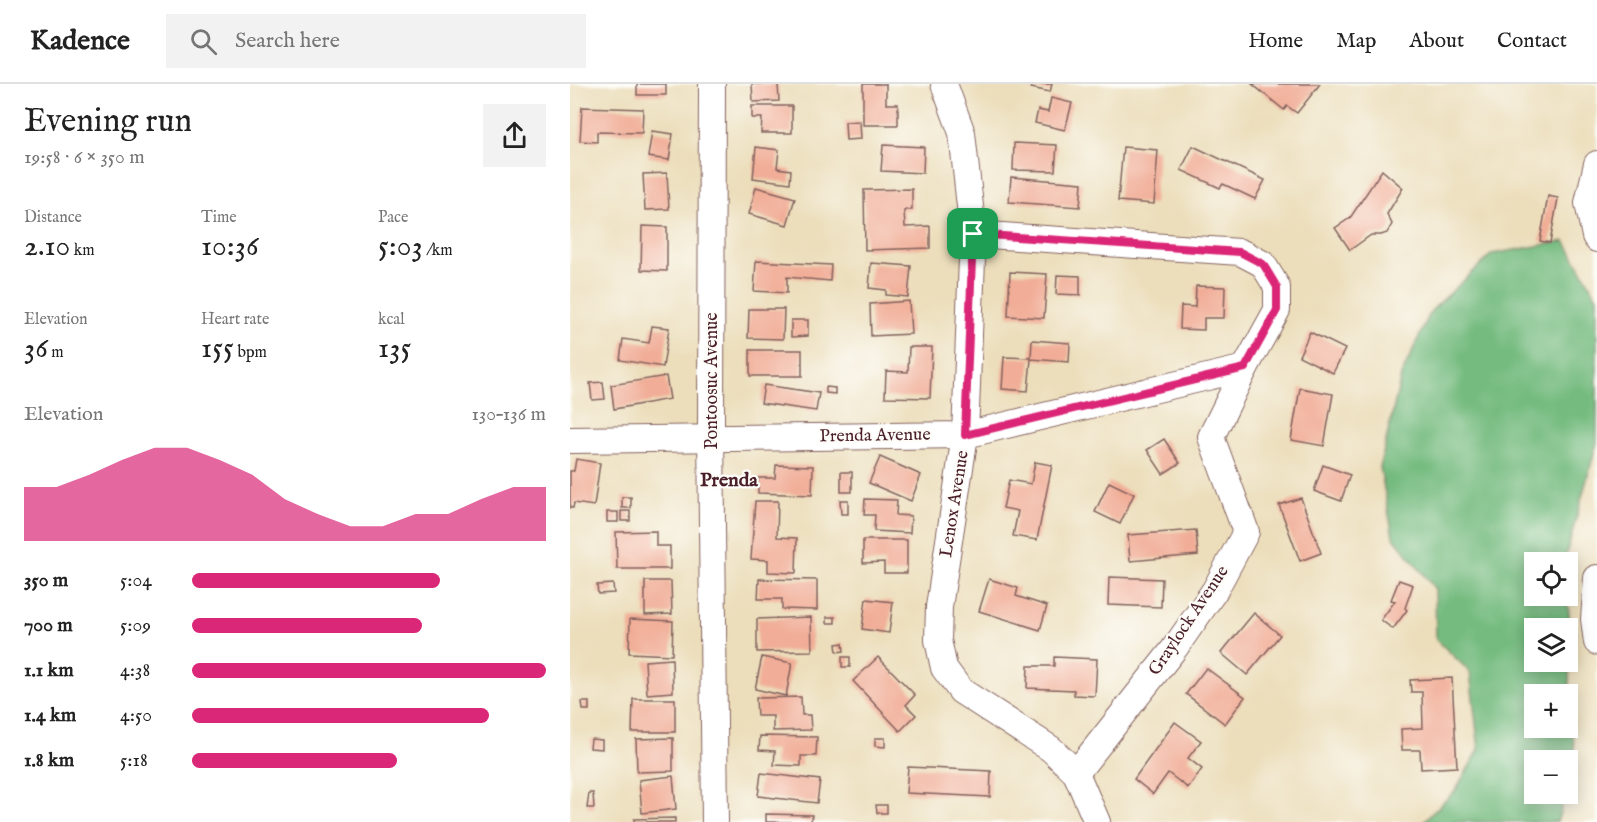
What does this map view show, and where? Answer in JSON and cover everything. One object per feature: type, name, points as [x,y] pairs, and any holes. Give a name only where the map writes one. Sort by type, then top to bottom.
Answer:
[{"type":"street","name":"Pontoosuc Avenue","points":[[711,84],[715,822]]},
{"type":"street","name":"Lenox Avenue","points":[[944,84],[962,133],[973,234],[965,435],[939,607],[938,640],[944,668],[961,691],[1051,749],[1076,773],[1097,822]]},
{"type":"street","points":[[1597,164],[1588,203],[1594,236],[1597,239]]},
{"type":"street","name":"Graylock Avenue","points":[[973,234],[1240,252],[1263,264],[1277,287],[1277,310],[1211,437],[1246,532],[1210,598],[1167,658],[1076,773]]},
{"type":"street","name":"Prenda Avenue","points":[[570,440],[965,435],[1245,368]]},
{"type":"street","points":[[1597,578],[1594,619],[1597,642]]},
{"type":"green space","points":[[1565,241],[1597,297],[1597,443],[1567,552],[1524,552],[1524,606],[1568,606],[1569,618],[1524,618],[1524,672],[1569,672],[1569,684],[1524,684],[1524,738],[1573,738],[1574,750],[1524,750],[1524,804],[1563,804],[1557,822],[1423,822],[1455,791],[1479,750],[1470,672],[1436,639],[1435,589],[1393,536],[1380,467],[1401,376],[1431,311],[1492,254]]},
{"type":"building","points":[[637,84],[666,84],[666,95],[637,95]]},
{"type":"building","points":[[752,84],[778,84],[779,101],[753,102]]},
{"type":"building","points":[[863,84],[886,84],[886,104],[898,104],[898,125],[863,125]]},
{"type":"building","points":[[1032,84],[1052,84],[1050,92],[1031,88]]},
{"type":"building","points":[[1252,84],[1320,84],[1297,113],[1287,106],[1284,110]]},
{"type":"building","points":[[1051,98],[1072,103],[1065,130],[1035,123],[1038,110],[1048,112]]},
{"type":"building","points":[[752,106],[792,106],[792,133],[761,133],[762,118],[752,118]]},
{"type":"building","points":[[582,107],[643,109],[642,133],[597,132],[597,142],[580,141]]},
{"type":"building","points":[[860,121],[861,139],[846,140],[845,122]]},
{"type":"building","points":[[652,131],[673,134],[669,160],[648,157]]},
{"type":"building","points":[[1014,143],[1057,145],[1055,171],[1013,170]]},
{"type":"building","points":[[883,145],[924,147],[923,173],[881,171]]},
{"type":"building","points":[[1193,146],[1265,180],[1255,199],[1223,184],[1220,188],[1181,170]]},
{"type":"building","points":[[756,147],[779,150],[777,168],[791,170],[790,183],[753,178]]},
{"type":"building","points":[[1123,147],[1158,150],[1154,204],[1118,201]]},
{"type":"building","points":[[1382,170],[1403,188],[1387,214],[1392,224],[1387,233],[1371,235],[1350,250],[1335,228],[1350,218]]},
{"type":"building","points":[[667,173],[669,209],[645,210],[643,174]]},
{"type":"building","points":[[1011,177],[1082,183],[1080,207],[1009,202]]},
{"type":"building","points":[[756,187],[795,198],[787,225],[749,214]]},
{"type":"building","points":[[912,189],[912,210],[904,210],[905,227],[930,226],[930,248],[865,250],[864,190]]},
{"type":"building","points":[[1548,196],[1558,198],[1550,243],[1540,241]]},
{"type":"building","points":[[642,226],[667,227],[667,271],[641,270]]},
{"type":"building","points":[[756,261],[831,265],[830,281],[787,277],[787,293],[754,291]]},
{"type":"building","points":[[871,263],[911,266],[908,297],[886,295],[886,290],[869,288]]},
{"type":"building","points":[[1010,272],[1047,274],[1044,318],[1008,316]]},
{"type":"building","points":[[1057,275],[1080,276],[1080,295],[1056,294]]},
{"type":"building","points":[[1196,286],[1225,287],[1224,318],[1204,318],[1204,330],[1180,329],[1181,306],[1195,307]]},
{"type":"building","points":[[909,301],[911,334],[871,336],[870,304]]},
{"type":"building","points":[[749,309],[784,309],[783,339],[748,338]]},
{"type":"building","points":[[791,320],[808,320],[808,336],[791,337]]},
{"type":"building","points":[[652,326],[669,328],[663,367],[620,360],[623,339],[649,343]]},
{"type":"building","points":[[1310,332],[1345,349],[1333,373],[1299,356]]},
{"type":"building","points":[[1032,340],[1070,343],[1069,362],[1031,359],[1028,391],[1002,389],[1004,357],[1031,358]]},
{"type":"building","points":[[909,347],[932,347],[930,398],[885,397],[886,371],[908,372]]},
{"type":"building","points":[[750,350],[802,350],[802,376],[750,376]]},
{"type":"building","points":[[666,376],[670,399],[614,409],[611,385]]},
{"type":"building","points":[[603,382],[605,399],[592,400],[590,383]]},
{"type":"building","points":[[764,385],[819,393],[816,411],[761,403]]},
{"type":"building","points":[[826,387],[835,388],[835,394],[826,393]]},
{"type":"building","points":[[1300,388],[1333,394],[1324,446],[1291,440]]},
{"type":"building","points":[[1164,439],[1180,463],[1163,474],[1147,450]]},
{"type":"building","points":[[880,457],[921,475],[911,501],[869,483]]},
{"type":"building","points":[[576,459],[600,463],[594,506],[574,503],[573,508],[570,508],[570,471],[574,471]]},
{"type":"building","points":[[1035,462],[1052,465],[1037,540],[1013,536],[1018,511],[1003,508],[1009,480],[1031,484]]},
{"type":"building","points":[[776,465],[813,466],[812,495],[758,493],[758,478],[775,478]]},
{"type":"building","points":[[1323,465],[1350,475],[1341,501],[1314,491]]},
{"type":"building","points":[[841,472],[852,472],[852,492],[841,492]]},
{"type":"building","points":[[1109,482],[1134,494],[1120,524],[1095,512]]},
{"type":"building","points":[[622,497],[631,497],[631,508],[622,508]]},
{"type":"building","points":[[1301,498],[1321,553],[1300,561],[1279,505]]},
{"type":"building","points":[[865,499],[897,500],[896,515],[911,516],[910,533],[874,531],[875,515],[864,515]]},
{"type":"building","points":[[840,500],[848,500],[848,514],[841,514]]},
{"type":"building","points":[[755,501],[778,501],[777,537],[797,538],[796,573],[768,572],[768,560],[751,559]]},
{"type":"building","points":[[621,511],[630,511],[630,521],[621,521]]},
{"type":"building","points":[[607,512],[618,512],[618,522],[607,522]]},
{"type":"building","points":[[1196,530],[1198,555],[1130,561],[1128,535]]},
{"type":"building","points":[[656,531],[656,546],[670,546],[670,569],[617,569],[616,532]]},
{"type":"building","points":[[863,540],[907,540],[907,573],[884,573],[884,562],[863,563]]},
{"type":"building","points":[[1109,577],[1162,579],[1161,607],[1108,605]]},
{"type":"building","points":[[759,579],[817,580],[817,610],[782,609],[782,599],[758,599]]},
{"type":"building","points":[[989,579],[1018,588],[1016,596],[1047,606],[1040,630],[979,611]]},
{"type":"building","points":[[1399,580],[1413,585],[1405,608],[1407,610],[1393,629],[1381,620],[1395,601],[1391,600]]},
{"type":"building","points":[[645,581],[671,581],[672,614],[645,615]]},
{"type":"building","points":[[613,584],[614,593],[598,594],[597,585]]},
{"type":"building","points":[[866,599],[893,602],[889,633],[862,629]]},
{"type":"building","points":[[1254,613],[1280,635],[1247,675],[1221,653]]},
{"type":"building","points":[[811,617],[812,651],[757,652],[757,619]]},
{"type":"building","points":[[827,617],[835,617],[835,623],[827,623]]},
{"type":"building","points":[[630,619],[673,621],[672,655],[629,653]]},
{"type":"building","points":[[843,643],[844,651],[837,652],[836,644]]},
{"type":"building","points":[[762,657],[792,663],[786,696],[755,689]]},
{"type":"building","points":[[842,657],[850,657],[850,667],[842,667]]},
{"type":"building","points":[[878,657],[915,695],[906,705],[916,715],[900,731],[853,681]]},
{"type":"building","points":[[1054,657],[1097,659],[1095,696],[1074,695],[1074,690],[1027,688],[1028,666],[1054,666]]},
{"type":"building","points":[[672,659],[673,692],[647,694],[645,661]]},
{"type":"building","points":[[1206,668],[1245,697],[1225,724],[1186,694]]},
{"type":"building","points":[[1452,678],[1457,767],[1421,769],[1420,750],[1402,750],[1401,729],[1423,728],[1422,692],[1411,692],[1410,680]]},
{"type":"building","points":[[801,697],[802,715],[810,715],[811,730],[773,731],[773,716],[757,716],[756,698]]},
{"type":"building","points":[[633,699],[675,699],[675,732],[632,732]]},
{"type":"building","points":[[582,702],[589,702],[589,710],[583,710]]},
{"type":"building","points":[[1175,722],[1201,741],[1188,758],[1202,769],[1188,788],[1168,773],[1153,794],[1134,779]]},
{"type":"building","points":[[760,736],[817,737],[816,756],[801,756],[801,766],[774,765],[775,751],[759,750]]},
{"type":"building","points":[[673,738],[673,771],[637,772],[636,739]]},
{"type":"building","points":[[875,738],[885,738],[885,747],[875,746]]},
{"type":"building","points":[[591,739],[602,740],[602,749],[590,748]]},
{"type":"building","points":[[908,767],[991,771],[990,797],[906,793]]},
{"type":"building","points":[[761,773],[820,780],[817,803],[758,796]]},
{"type":"building","points":[[673,776],[676,809],[642,813],[639,780]]},
{"type":"building","points":[[589,793],[593,793],[594,808],[587,808]]},
{"type":"building","points":[[876,805],[887,805],[887,813],[877,813]]},
{"type":"building","points":[[766,814],[812,815],[811,822],[766,822]]},
{"type":"building","points":[[675,818],[675,822],[634,822],[634,819]]},
{"type":"district","name":"Prenda","points":[[729,480]]},
{"type":"route","points":[[973,234],[1240,252],[1263,264],[1277,287],[1277,310],[1245,368],[965,435],[973,234]]}]
